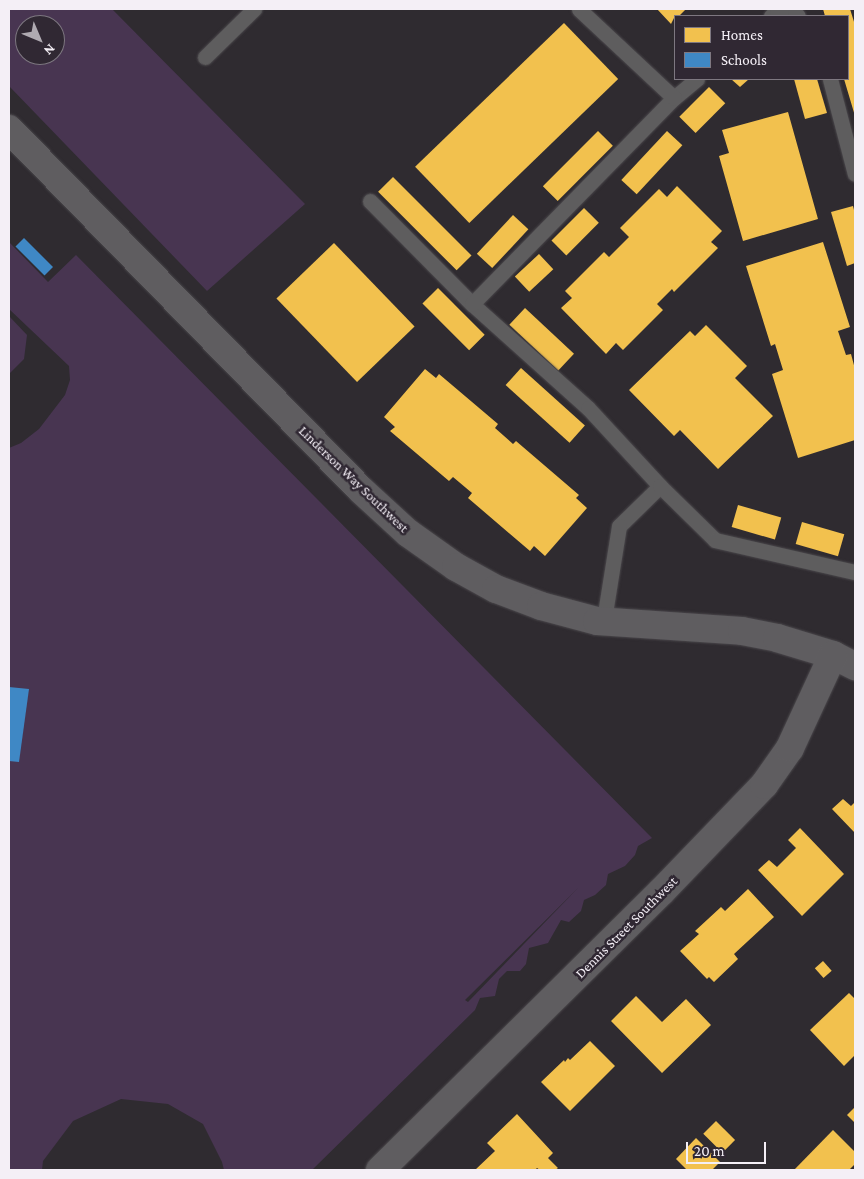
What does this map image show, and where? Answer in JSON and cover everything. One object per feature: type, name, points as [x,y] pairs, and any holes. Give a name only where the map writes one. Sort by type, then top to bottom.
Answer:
[{"type":"street","name":"Linderson Way Southwest","points":[[9,129],[361,490],[408,532],[456,567],[496,589],[541,606],[597,621],[604,620],[632,625],[742,631],[777,638],[844,660]]},
{"type":"street","name":"Dennis Street Southwest","points":[[380,1170],[661,892],[764,785],[790,748],[844,660]]},
{"type":"lane","points":[[205,57],[254,9]]},
{"type":"lane","points":[[579,9],[674,98]]},
{"type":"lane","points":[[772,15],[777,11],[795,13],[797,15]]},
{"type":"lane","points":[[472,304],[674,98],[696,80]]},
{"type":"lane","points":[[830,80],[855,174]]},
{"type":"lane","points":[[370,201],[472,304],[588,408],[660,486],[716,540],[855,572]]},
{"type":"lane","points":[[604,620],[619,526],[660,486]]},
{"type":"shaded area","points":[[9,9],[112,9],[305,204],[207,291],[9,86]]},
{"type":"shaded area","points":[[9,242],[48,282],[76,255],[652,838],[638,846],[635,855],[625,866],[608,874],[606,885],[595,895],[584,900],[581,911],[569,922],[561,920],[548,943],[529,948],[526,964],[520,971],[507,971],[499,979],[495,996],[480,998],[475,1010],[312,1170],[224,1170],[222,1162],[203,1124],[168,1104],[121,1099],[73,1121],[43,1161],[42,1170],[9,1170],[9,448],[21,443],[39,429],[65,395],[70,380],[69,366],[9,309]],"holes":[[[578,888],[468,1002],[465,1000]]]},
{"type":"shaded area","points":[[9,316],[27,335],[24,359],[9,374]]},
{"type":"building: Homes","points":[[657,9],[686,9],[680,15],[674,15],[671,24]]},
{"type":"building: Homes","points":[[823,9],[850,9],[855,25],[855,116],[844,80],[849,80],[849,15],[825,15]]},
{"type":"building: Homes","points":[[564,23],[618,79],[469,223],[415,167]]},
{"type":"building: Homes","points":[[732,80],[748,80],[740,87]]},
{"type":"building: Homes","points":[[794,80],[817,80],[827,113],[805,119]]},
{"type":"building: Homes","points":[[709,87],[725,103],[696,133],[679,117]]},
{"type":"building: Homes","points":[[788,112],[818,219],[743,241],[719,156],[729,153],[722,130]]},
{"type":"building: Homes","points":[[598,131],[613,146],[558,201],[543,186]]},
{"type":"building: Homes","points":[[667,131],[682,145],[637,194],[621,180]]},
{"type":"building: Homes","points":[[393,177],[471,255],[457,270],[378,192]]},
{"type":"building: Homes","points":[[677,186],[722,231],[711,242],[718,248],[674,292],[672,289],[657,304],[663,310],[623,350],[616,343],[606,354],[561,308],[572,298],[565,291],[604,252],[609,257],[629,237],[620,228],[659,189],[667,197]]},
{"type":"building: Homes","points":[[853,206],[855,214],[855,263],[847,266],[831,212]]},
{"type":"building: Homes","points":[[584,208],[599,223],[566,255],[551,241]]},
{"type":"building: Homes","points":[[513,215],[528,229],[492,268],[477,254]]},
{"type":"building: Homes","points":[[823,242],[850,327],[838,331],[846,355],[851,354],[855,369],[855,440],[798,458],[772,374],[783,370],[775,344],[771,346],[746,266]]},
{"type":"building: Homes","points":[[334,243],[415,326],[357,382],[276,299]]},
{"type":"building: Homes","points":[[539,254],[553,269],[529,292],[515,277]]},
{"type":"building: Homes","points":[[438,288],[485,335],[469,350],[422,304]]},
{"type":"building: Homes","points":[[525,308],[574,354],[558,371],[509,325]]},
{"type":"building: Homes","points":[[706,325],[747,366],[735,378],[773,416],[718,469],[680,430],[674,436],[629,390],[690,331],[695,336]]},
{"type":"building: Homes","points":[[521,368],[585,426],[570,443],[506,385]]},
{"type":"building: Homes","points":[[425,369],[436,378],[439,374],[498,424],[495,428],[513,444],[516,441],[579,495],[576,498],[587,508],[545,556],[534,546],[530,551],[468,498],[472,493],[453,477],[449,481],[390,431],[395,427],[384,417]]},
{"type":"building: Homes","points":[[738,505],[781,517],[775,540],[732,527]]},
{"type":"building: Homes","points":[[802,522],[844,534],[838,556],[796,544]]},
{"type":"building: Homes","points":[[843,799],[851,806],[855,802],[855,833],[832,809]]},
{"type":"building: Homes","points":[[800,828],[844,874],[802,916],[758,870],[769,860],[777,867],[796,848],[788,840]]},
{"type":"building: Homes","points":[[748,889],[774,917],[734,954],[738,959],[714,982],[709,977],[707,979],[680,951],[699,934],[695,931],[721,907],[725,911]]},
{"type":"building: Homes","points":[[823,961],[832,971],[824,978],[815,968]]},
{"type":"building: Homes","points":[[849,993],[855,999],[855,1055],[844,1066],[810,1030]]},
{"type":"building: Homes","points":[[636,996],[662,1022],[686,999],[711,1025],[662,1073],[611,1021]]},
{"type":"building: Homes","points":[[590,1041],[615,1066],[570,1111],[541,1082],[564,1060],[565,1062],[568,1058],[570,1060]]},
{"type":"building: Homes","points":[[855,1107],[855,1123],[847,1115]]},
{"type":"building: Homes","points":[[517,1114],[553,1153],[548,1158],[558,1168],[555,1170],[540,1170],[537,1168],[535,1170],[475,1170],[495,1151],[487,1143]]},
{"type":"building: Homes","points":[[716,1121],[735,1140],[722,1153],[703,1134]]},
{"type":"building: Homes","points":[[833,1130],[855,1152],[855,1164],[849,1170],[794,1170]]},
{"type":"building: Homes","points":[[696,1138],[720,1162],[712,1170],[687,1170],[676,1159]]},
{"type":"building: Schools","points":[[24,238],[53,267],[45,275],[16,246]]},
{"type":"building: Schools","points":[[9,687],[29,689],[19,762],[9,761]]}]
